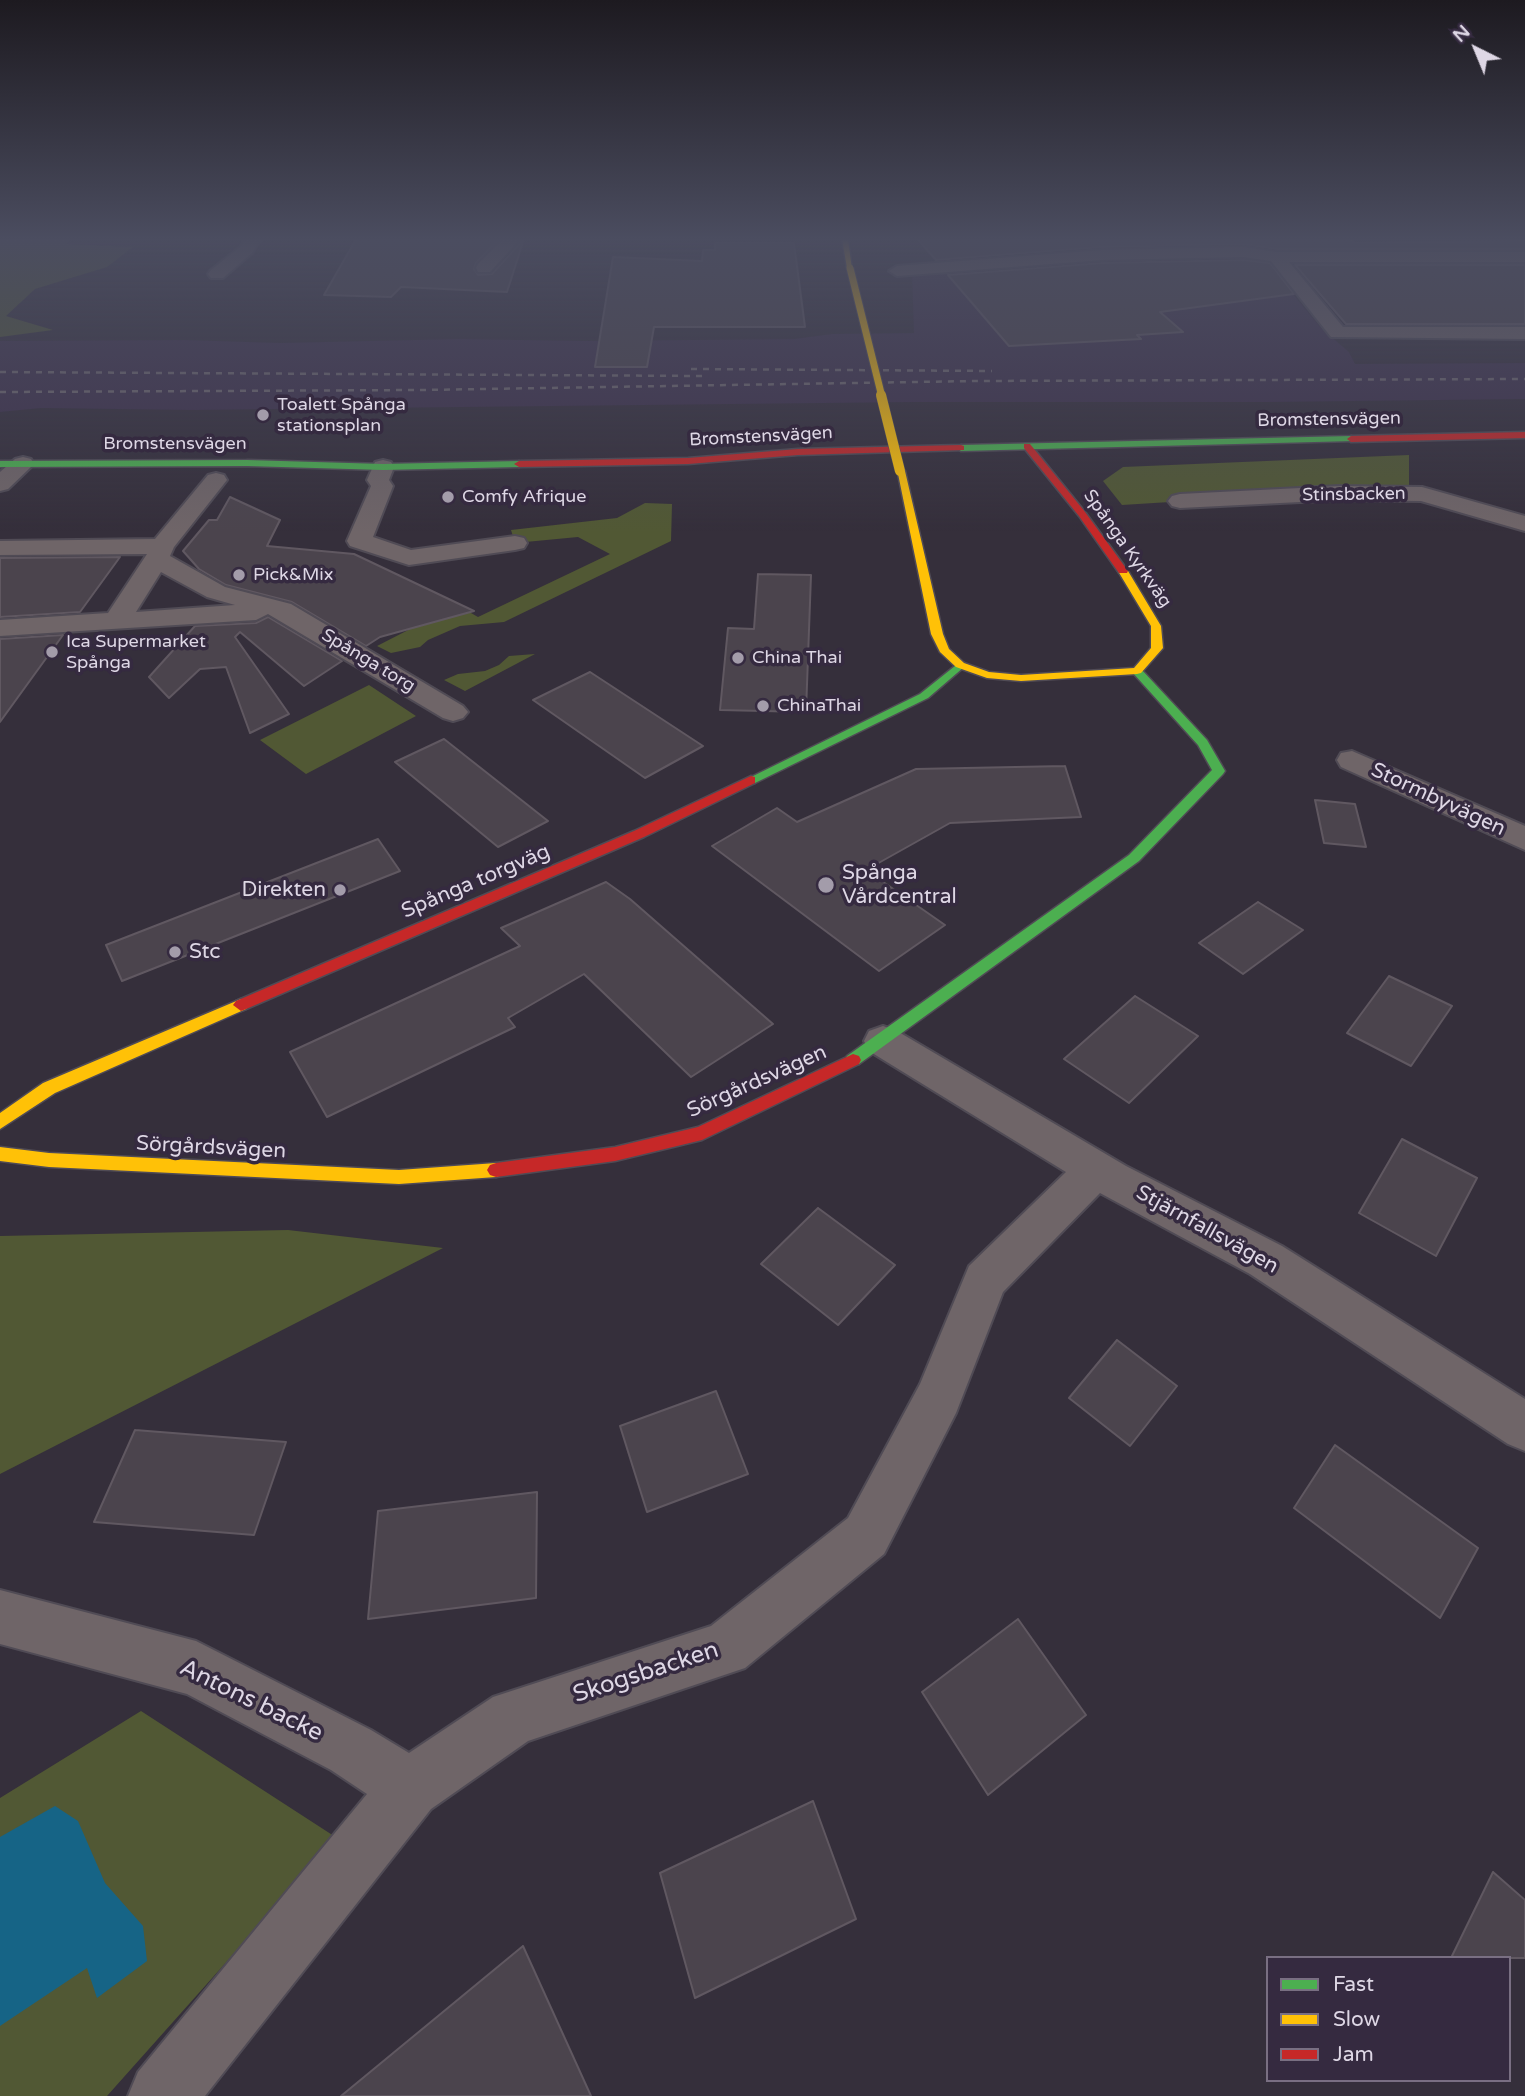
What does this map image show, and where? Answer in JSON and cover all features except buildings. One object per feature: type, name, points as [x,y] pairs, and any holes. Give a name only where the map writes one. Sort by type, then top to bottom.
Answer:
[{"type":"street","points":[[867,337],[934,625],[944,650],[960,665],[987,675],[1021,678],[1137,671]]},
{"type":"street","name":"Bromstensvägen","points":[[0,464],[236,463],[383,467],[688,461],[798,452],[1525,435]]},
{"type":"street","name":"Spånga Kyrkväg","points":[[1027,446],[1097,534],[1140,596],[1156,626],[1157,648],[1137,671]]},
{"type":"street","points":[[0,484],[23,464]]},
{"type":"street","points":[[383,467],[378,480],[382,486],[359,541],[409,558],[515,543]]},
{"type":"street","points":[[117,620],[160,552],[216,480]]},
{"type":"street","name":"Stinsbacken","points":[[1180,501],[1340,493],[1422,494],[1525,524]]},
{"type":"street","points":[[0,548],[160,552]]},
{"type":"street","name":"Spånga torg","points":[[160,552],[216,592],[282,610],[453,712]]},
{"type":"street","points":[[0,628],[61,635],[117,620],[282,610]]},
{"type":"street","name":"Spånga torgväg","points":[[0,1122],[49,1088],[639,834],[924,696],[960,665]]},
{"type":"street","name":"Sörgårdsvägen","points":[[0,1154],[63,1161],[399,1177],[522,1168],[615,1154],[702,1133],[841,1068],[883,1041],[1134,858],[1219,771],[1203,743],[1137,671]]},
{"type":"street","name":"Stormbyvägen","points":[[1352,760],[1525,839]]},
{"type":"street","name":"Stjärnfallsvägen","points":[[883,1041],[1096,1169],[1266,1261],[1525,1427]]},
{"type":"street","name":"Skogsbacken","points":[[162,2096],[410,1788],[513,1717],[726,1649],[866,1536],[939,1398],[985,1280],[1096,1169]]},
{"type":"street","name":"Antons backe","points":[[0,1617],[195,1669],[351,1750],[410,1788]]},
{"type":"shaded area","points":[[811,337],[1331,337],[1349,352],[1355,364],[1525,363],[1525,399],[192,410],[41,408],[0,412],[0,341],[185,340],[280,343],[459,339]]},
{"type":"green space","points":[[1409,455],[1409,487],[1122,505],[1103,481],[1123,467]]},
{"type":"green space","points":[[645,503],[672,504],[671,541],[504,622],[460,626],[428,640],[420,647],[391,653],[377,646],[457,605],[478,617],[610,554],[578,537],[515,543],[511,530],[617,518]]},
{"type":"green space","points":[[535,654],[465,691],[444,680],[458,674],[485,671],[499,665],[509,656]]},
{"type":"green space","points":[[369,685],[416,716],[306,774],[260,740]]},
{"type":"green space","points":[[288,1230],[443,1248],[0,1474],[0,1236]]},
{"type":"green space","points":[[141,1711],[337,1838],[107,2096],[0,2096],[0,1798]]},
{"type":"water","points":[[55,1806],[78,1821],[105,1883],[143,1926],[147,1961],[97,1998],[87,1968],[0,2026],[0,1837]]},
{"type":"railway","points":[[691,369],[992,371]]},
{"type":"railway","points":[[0,372],[703,376]]},
{"type":"railway","points":[[0,392],[421,390],[977,381],[1525,379]]},
{"type":"traffic: fast","points":[[961,448],[1351,439]]},
{"type":"traffic: fast","points":[[0,464],[247,463],[383,467],[519,464]]},
{"type":"traffic: fast","points":[[751,780],[924,696],[960,665]]},
{"type":"traffic: fast","points":[[853,1060],[1134,858],[1219,771],[1203,743],[1137,671]]},
{"type":"traffic: slow","points":[[867,337],[900,471]]},
{"type":"traffic: slow","points":[[900,471],[937,634],[944,650],[960,665],[987,675],[1021,678],[1137,671],[1157,648],[1156,626],[1123,571]]},
{"type":"traffic: slow","points":[[0,1122],[49,1088],[241,1005]]},
{"type":"traffic: slow","points":[[0,1154],[49,1160],[399,1177],[496,1170]]},
{"type":"traffic: jam","points":[[1351,439],[1525,435]]},
{"type":"traffic: jam","points":[[1027,446],[1082,514],[1123,571]]},
{"type":"traffic: jam","points":[[519,464],[688,461],[798,452],[961,448]]},
{"type":"traffic: jam","points":[[241,1005],[639,834],[751,780]]},
{"type":"traffic: jam","points":[[496,1170],[615,1154],[702,1133],[853,1060]]},
{"type":"place","name":"Toalett Spånga stationsplan","points":[[263,415]]},
{"type":"place","name":"Comfy Afrique","points":[[448,497]]},
{"type":"place","name":"Pick&Mix","points":[[239,575]]},
{"type":"place","name":"Ica Supermarket Spånga","points":[[52,652]]},
{"type":"place","name":"China Thai","points":[[738,658]]},
{"type":"place","name":"ChinaThai","points":[[763,706]]},
{"type":"place","name":"Spånga Vårdcentral","points":[[826,885]]},
{"type":"place","name":"Direkten","points":[[340,890]]},
{"type":"place","name":"Stc","points":[[175,952]]}]
